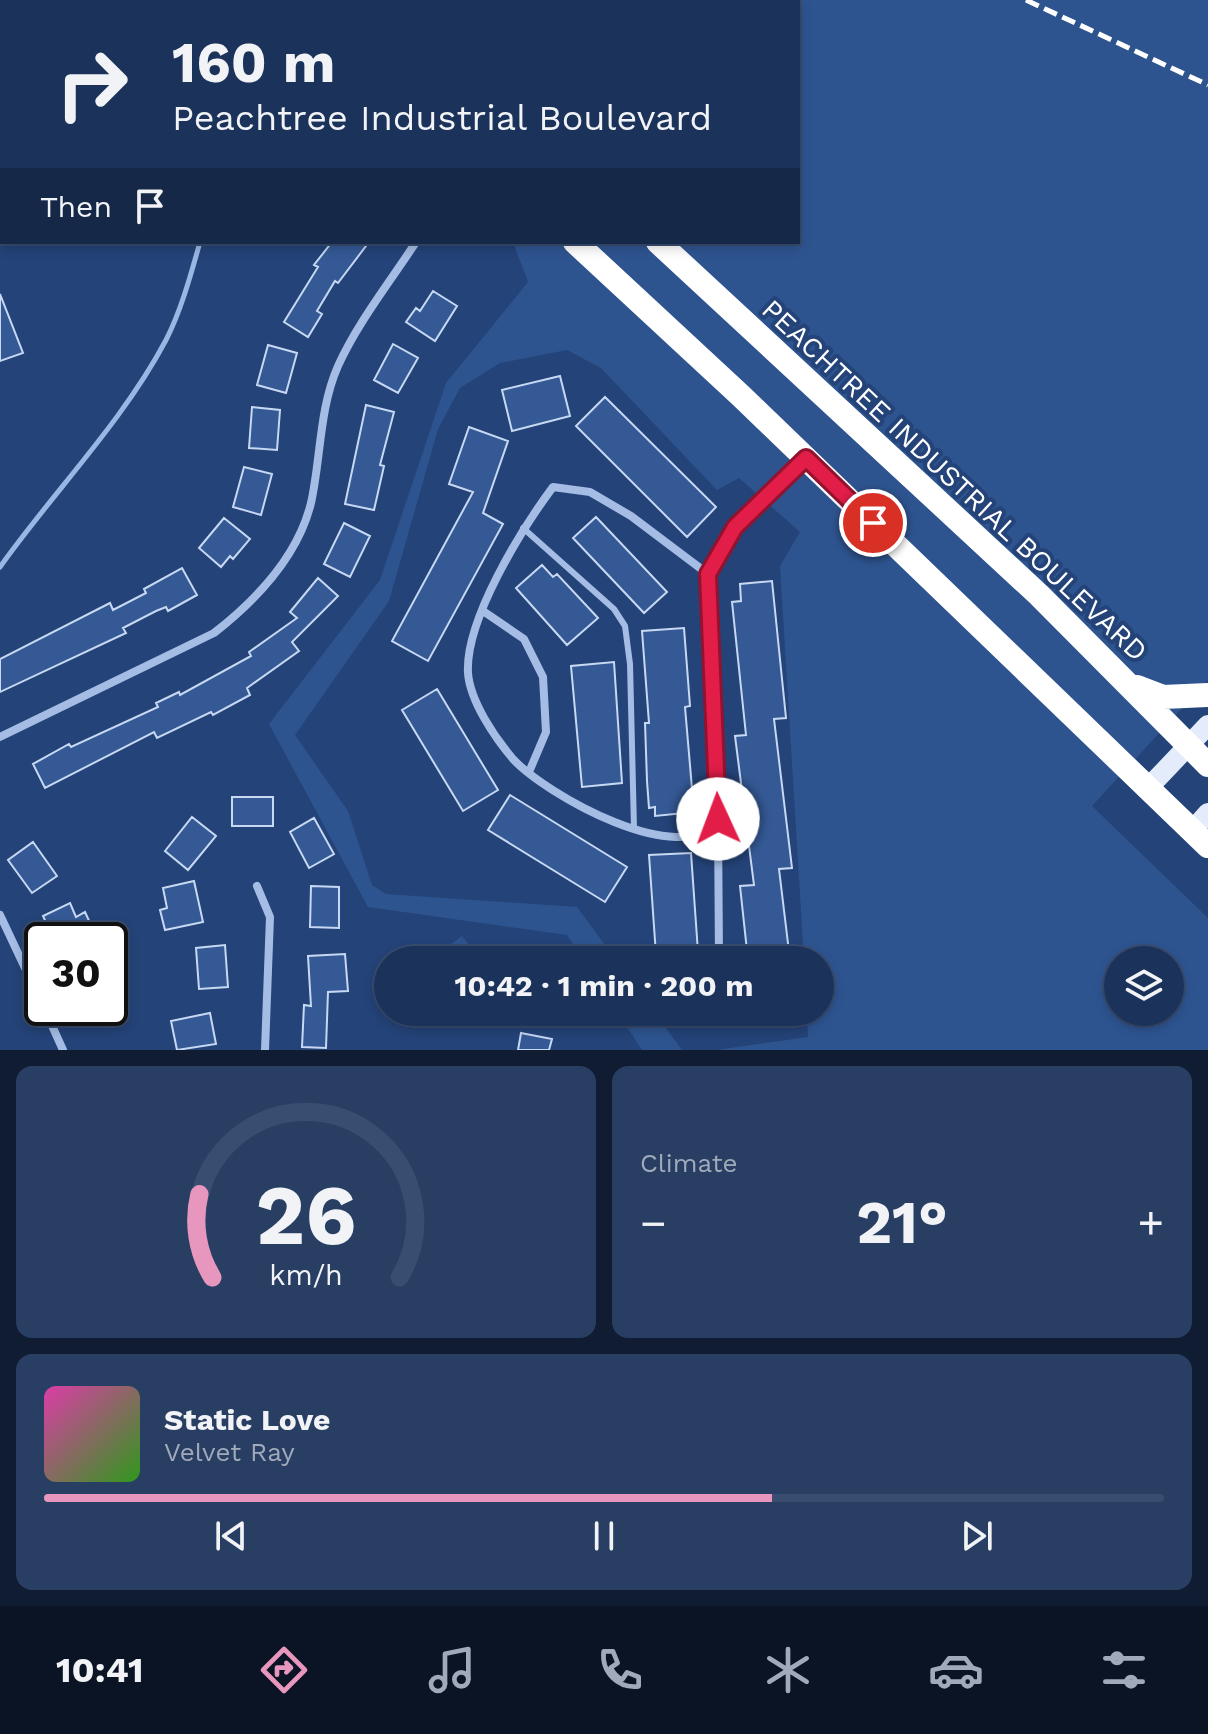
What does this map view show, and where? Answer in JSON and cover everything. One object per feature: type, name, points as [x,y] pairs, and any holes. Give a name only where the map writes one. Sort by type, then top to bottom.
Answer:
[{"type":"highway","points":[[577,244],[806,458],[1148,788],[1203,830]]},
{"type":"highway","name":"PEACHTREE INDUSTRIAL BOULEVARD","points":[[660,244],[1039,595],[1208,765]]},
{"type":"highway","points":[[1127,683],[1163,697],[1208,695]]},
{"type":"main road","points":[[1148,788],[1208,725]]},
{"type":"street","points":[[0,737],[214,633],[272,578],[310,506],[326,403],[338,367],[415,244]]},
{"type":"street","points":[[719,946],[718,819],[708,574],[735,527],[806,458]]},
{"type":"street","points":[[708,574],[631,516],[590,492],[553,487],[522,528],[483,611],[470,640],[468,676],[478,706],[514,760],[563,798],[612,823],[680,839],[701,835],[718,819]]},
{"type":"street","points":[[483,611],[524,639],[543,677],[546,732],[529,772]]},
{"type":"street","points":[[257,886],[270,917],[265,1050]]},
{"type":"street","points":[[0,915],[24,966]]},
{"type":"street","points":[[52,1026],[63,1050]]},
{"type":"lane","points":[[522,528],[614,609],[625,626],[630,664],[634,828]]},
{"type":"shaded area","points":[[800,0],[1208,0],[1208,680],[1092,806],[1208,918],[1208,1050],[716,1050],[808,1037],[808,1026],[834,1026],[834,946],[803,946],[780,566],[800,532],[739,478],[717,490],[601,368],[567,350],[500,363],[460,388],[438,429],[389,601],[295,735],[348,811],[372,885],[386,894],[577,907],[606,946],[574,946],[567,935],[368,907],[269,724],[380,580],[446,383],[528,282],[514,244],[800,244]]},
{"type":"shaded area","points":[[462,936],[470,946],[448,946]]},
{"type":"shaded area","points":[[626,1026],[664,1026],[682,1050],[642,1050]]},
{"type":"building","points":[[330,244],[367,244],[338,283],[335,281],[317,311],[322,314],[308,337],[284,322],[318,267],[314,265]]},
{"type":"building","points":[[433,291],[457,306],[435,341],[406,322],[416,308],[420,311]]},
{"type":"building","points":[[0,294],[23,353],[0,361]]},
{"type":"building","points":[[393,344],[418,358],[398,393],[374,380]]},
{"type":"building","points":[[268,345],[297,353],[286,393],[257,385]]},
{"type":"building","points":[[560,376],[570,416],[512,431],[502,390]]},
{"type":"building","points":[[605,397],[716,507],[687,537],[576,426]]},
{"type":"building","points":[[366,405],[394,412],[380,465],[384,466],[374,510],[345,504]]},
{"type":"building","points":[[252,407],[280,410],[277,450],[249,448]]},
{"type":"building","points":[[469,427],[508,441],[483,513],[503,524],[428,661],[392,641],[473,492],[449,484]]},
{"type":"building","points":[[244,467],[272,474],[261,515],[233,507]]},
{"type":"building","points":[[596,517],[667,592],[644,613],[573,538]]},
{"type":"building","points":[[224,518],[250,539],[233,559],[230,556],[221,567],[199,548]]},
{"type":"building","points":[[344,523],[370,536],[350,577],[324,564]]},
{"type":"building","points":[[542,565],[553,577],[557,574],[598,618],[567,645],[516,588]]},
{"type":"building","points":[[182,568],[197,595],[168,611],[166,607],[156,611],[123,628],[126,633],[0,692],[0,659],[110,603],[113,610],[146,593],[144,589]]},
{"type":"building","points":[[318,578],[338,596],[292,642],[299,651],[247,688],[250,695],[213,715],[211,712],[157,738],[154,732],[45,788],[33,764],[69,744],[71,747],[158,707],[156,703],[179,692],[180,695],[251,656],[249,652],[297,618],[290,612]]},
{"type":"building","points":[[772,581],[786,718],[774,719],[792,868],[779,869],[788,946],[746,946],[740,886],[754,885],[735,736],[746,735],[732,602],[741,601],[740,584]]},
{"type":"building","points":[[684,628],[690,706],[685,707],[694,812],[655,816],[655,807],[649,808],[647,781],[645,723],[649,723],[642,631]]},
{"type":"building","points":[[614,662],[622,783],[582,787],[571,666]]},
{"type":"building","points":[[437,689],[498,790],[463,811],[402,710]]},
{"type":"building","points":[[510,795],[627,867],[605,902],[488,830]]},
{"type":"building","points":[[232,797],[273,797],[273,826],[232,826]]},
{"type":"building","points":[[192,817],[216,836],[188,870],[165,851]]},
{"type":"building","points":[[314,818],[334,854],[309,868],[290,832]]},
{"type":"building","points":[[33,842],[57,876],[32,893],[8,860]]},
{"type":"building","points":[[691,853],[698,946],[655,946],[649,855]]},
{"type":"building","points":[[194,881],[203,922],[165,930],[160,910],[167,908],[163,888]]},
{"type":"building","points":[[311,886],[339,887],[339,928],[310,927]]},
{"type":"building","points":[[70,903],[76,917],[85,912],[90,922],[46,922],[43,916]]},
{"type":"building","points":[[225,945],[228,987],[199,989],[196,948]]},
{"type":"building","points":[[345,954],[348,991],[328,992],[326,1048],[302,1047],[304,1005],[311,1006],[308,956]]},
{"type":"building","points":[[210,1013],[216,1044],[177,1050],[171,1021]]},
{"type":"building","points":[[521,1033],[552,1039],[549,1050],[518,1050]]},
{"type":"waterway","points":[[0,567],[108,428],[148,370],[176,317],[199,244]]},
{"type":"railway","points":[[1026,0],[1208,85]]},
{"type":"route","points":[[718,819],[708,574],[735,527],[806,458],[873,523]]}]
